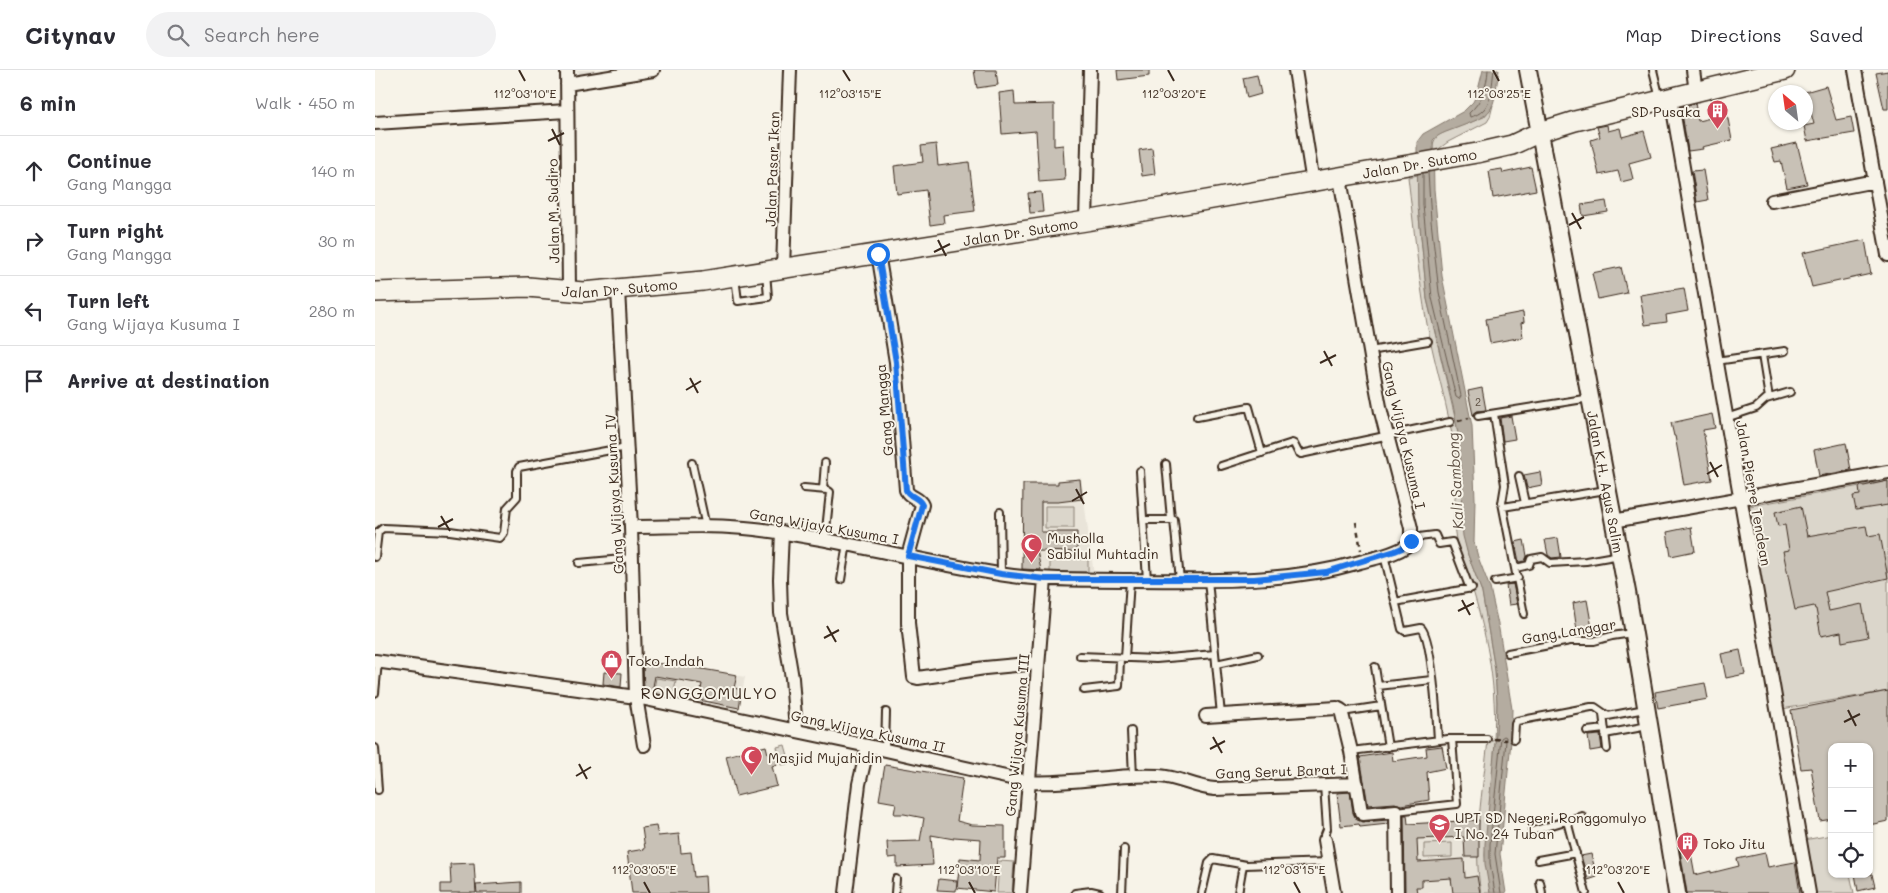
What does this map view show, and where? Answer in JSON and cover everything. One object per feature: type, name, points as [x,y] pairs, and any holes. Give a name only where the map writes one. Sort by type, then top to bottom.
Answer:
[{"type":"main road","name":"Jalan Dr. Sutomo","points":[[375,292],[528,287],[569,291],[618,290],[735,276],[878,254],[1340,178],[1512,145],[1540,132],[1575,121],[1785,70]]},
{"type":"street","name":"Jalan M. Sudiro","points":[[567,70],[569,291]]},
{"type":"street","points":[[567,84],[653,70]]},
{"type":"street","name":"Jalan Pasar Ikan","points":[[774,270],[790,70]]},
{"type":"street","points":[[1086,221],[1090,70]]},
{"type":"street","points":[[1295,70],[1313,182]]},
{"type":"street","name":"Jalan K.H. Agus Salim","points":[[1528,70],[1613,521],[1677,893]]},
{"type":"street","points":[[1693,70],[1696,92]]},
{"type":"street","points":[[1855,70],[1875,181],[1883,203],[1888,255]]},
{"type":"street","name":"Jalan Pierre Tendean","points":[[1665,99],[1716,362],[1809,893]]},
{"type":"street","points":[[375,123],[567,111]]},
{"type":"street","name":"Gang Wijaya Kusuma I","points":[[631,527],[740,527],[782,532],[1001,574],[1045,579],[1208,580],[1254,579],[1311,574],[1364,561],[1407,546],[1411,538],[1411,528],[1387,434],[1369,351],[1340,178]]},
{"type":"street","points":[[1772,201],[1875,181]]},
{"type":"street","name":"Gang Mangga","points":[[878,254],[896,362],[906,490],[908,494],[919,500],[922,505],[908,556]]},
{"type":"street","name":"Gang Wijaya Kusuma IV","points":[[618,290],[633,558],[635,697],[645,745]]},
{"type":"street","points":[[1613,521],[1888,472]]},
{"type":"street","points":[[782,532],[781,613],[792,678],[796,730]]},
{"type":"street","points":[[908,556],[908,623],[915,677],[1038,663]]},
{"type":"street","name":"Gang Wijaya Kusuma III","points":[[1020,893],[1045,579]]},
{"type":"street","name":"Gang Wijaya Kusuma II","points":[[377,661],[635,697],[885,749],[1028,782]]},
{"type":"street","points":[[1205,716],[1337,708],[1342,712],[1351,751],[1361,813],[1396,811],[1397,893]]},
{"type":"street","points":[[846,893],[859,784],[868,746]]},
{"type":"street","name":"Gang Serut Barat I","points":[[1028,782],[1055,783],[1165,776],[1205,788],[1215,789],[1357,784]]},
{"type":"street","points":[[1325,840],[1334,893]]},
{"type":"lane","points":[[1653,70],[1665,99]]},
{"type":"lane","points":[[735,276],[738,301],[768,297],[774,270]]},
{"type":"lane","points":[[1369,351],[1428,341]]},
{"type":"lane","points":[[1716,362],[1785,351]]},
{"type":"lane","points":[[1762,355],[1769,398]]},
{"type":"lane","points":[[1725,418],[1754,409],[1763,400],[1790,392]]},
{"type":"lane","points":[[1478,416],[1590,398]]},
{"type":"lane","points":[[1197,418],[1249,407],[1262,453]]},
{"type":"lane","points":[[1494,414],[1505,485],[1503,507],[1524,614]]},
{"type":"lane","points":[[1221,466],[1294,443],[1301,454],[1387,434],[1453,422]]},
{"type":"lane","points":[[375,557],[378,532],[383,528],[450,531],[500,538],[503,533],[508,506],[517,497],[517,472],[519,467],[627,446]]},
{"type":"lane","points":[[692,463],[706,527]]},
{"type":"lane","points":[[823,489],[825,463]]},
{"type":"lane","points":[[1166,464],[1171,518],[1175,520],[1180,580]]},
{"type":"lane","points":[[1140,471],[1147,580]]},
{"type":"lane","points":[[1519,476],[1525,503]]},
{"type":"lane","points":[[804,488],[823,489],[830,493],[825,539]]},
{"type":"lane","points":[[1503,507],[1607,490]]},
{"type":"lane","points":[[1000,512],[1001,574]]},
{"type":"lane","points":[[1143,520],[1171,518]]},
{"type":"lane","points":[[1395,602],[1471,589],[1452,542],[1439,544],[1435,535],[1411,538]]},
{"type":"lane","points":[[841,580],[847,543]]},
{"type":"lane","points":[[1384,555],[1403,630],[1421,628],[1425,632],[1438,740]]},
{"type":"lane","points":[[1516,568],[1529,565],[1531,559],[1542,557],[1545,557],[1546,562],[1550,563],[1586,562],[1619,555]]},
{"type":"lane","points":[[579,563],[633,558]]},
{"type":"lane","points":[[1495,582],[1518,578]]},
{"type":"lane","points":[[1085,690],[1119,686],[1130,580]]},
{"type":"lane","points":[[1208,580],[1221,715]]},
{"type":"lane","name":"Gang Langgar","points":[[1508,653],[1570,640],[1594,641],[1633,633]]},
{"type":"lane","points":[[1081,656],[1163,659],[1215,654]]},
{"type":"lane","points":[[1216,664],[1258,655]]},
{"type":"lane","points":[[375,694],[377,661]]},
{"type":"lane","points":[[1375,667],[1388,747]]},
{"type":"lane","points":[[1378,686],[1432,680]]},
{"type":"lane","points":[[1342,712],[1381,706]]},
{"type":"lane","points":[[1513,740],[1517,721],[1591,707],[1608,716],[1646,709]]},
{"type":"lane","points":[[885,749],[886,712]]},
{"type":"lane","points":[[1603,714],[1607,749]]},
{"type":"lane","points":[[1587,731],[1649,726]]},
{"type":"lane","points":[[1131,731],[1133,777]]},
{"type":"lane","points":[[1396,811],[1457,804],[1452,739]]},
{"type":"lane","points":[[1351,751],[1438,740],[1491,739]]},
{"type":"lane","points":[[375,748],[378,790]]},
{"type":"lane","points":[[1323,785],[1327,829],[1325,840]]},
{"type":"lane","points":[[1532,831],[1582,816]]},
{"type":"lane","points":[[1567,820],[1586,893]]},
{"type":"lane","points":[[1122,893],[1124,848]]},
{"type":"lane","points":[[1538,860],[1576,853]]},
{"type":"lane","points":[[1202,893],[1211,860],[1215,859],[1243,864],[1268,865],[1329,862]]},
{"type":"lane","points":[[1238,893],[1243,864]]},
{"type":"lane","points":[[895,893],[896,879]]},
{"type":"lane","points":[[1541,882],[1542,893]]},
{"type":"lane","points":[[1075,893],[1093,891],[1100,893]]},
{"type":"path","points":[[1453,422],[1470,418]]},
{"type":"path","points":[[1356,522],[1364,561]]},
{"type":"path","points":[[1491,739],[1513,740]]},
{"type":"shaded area","points":[[574,70],[627,70],[584,76]]},
{"type":"shaded area","points":[[1493,105],[1487,122],[1448,142],[1436,151],[1433,172],[1432,152],[1436,138],[1440,134],[1484,117]]},
{"type":"shaded area","points":[[1418,175],[1418,206],[1427,299],[1457,426],[1462,478],[1461,515],[1468,555],[1482,592],[1495,670],[1496,734],[1485,855],[1490,893],[1481,893],[1478,836],[1488,740],[1493,741],[1494,739],[1493,684],[1479,612],[1459,554],[1454,529],[1455,453],[1424,306],[1408,177]]},
{"type":"shaded area","points":[[1081,478],[1094,575],[1021,573],[1023,484]]},
{"type":"shaded area","points":[[1888,481],[1888,691],[1782,709],[1774,671],[1776,666],[1744,507]]},
{"type":"shaded area","points":[[1045,506],[1074,506],[1074,528],[1045,528]]},
{"type":"shaded area","points":[[1050,555],[1088,555],[1088,572],[1050,572]]},
{"type":"shaded area","points":[[640,662],[682,665],[745,677],[739,712],[640,693]]},
{"type":"shaded area","points":[[656,678],[676,681],[673,698],[653,694]]},
{"type":"shaded area","points":[[785,745],[790,763],[782,765],[777,747]]},
{"type":"shaded area","name":"UPT SD Negeri Ronggomulyo I No. 24 Tuban","points":[[1480,819],[1478,872],[1481,893],[1400,893],[1397,824]]},
{"type":"shaded area","points":[[1828,836],[1828,878],[1851,878],[1854,893],[1814,893],[1804,840]]},
{"type":"shaded area","points":[[1452,843],[1452,857],[1424,858],[1424,844]]},
{"type":"shaded area","points":[[999,861],[1014,862],[1012,893],[997,893]]},
{"type":"water","points":[[1483,70],[1499,70],[1493,104],[1485,115],[1443,133],[1433,140],[1434,189],[1442,276],[1472,426],[1475,499],[1474,542],[1490,588],[1499,629],[1512,709],[1511,741],[1500,854],[1506,893],[1490,893],[1485,864],[1485,844],[1496,734],[1495,670],[1482,592],[1463,536],[1459,440],[1454,410],[1427,299],[1418,206],[1417,142],[1423,134],[1464,111],[1473,102]]},
{"type":"building","points":[[974,70],[996,70],[998,85],[977,88]]},
{"type":"building","points":[[1117,70],[1149,70],[1149,76],[1118,80]]},
{"type":"building","points":[[1888,71],[1888,109],[1884,109],[1876,73]]},
{"type":"building","points":[[1257,75],[1261,94],[1247,98],[1243,78]]},
{"type":"building","points":[[1826,86],[1836,120],[1851,117],[1854,133],[1807,141],[1805,130],[1813,130],[1814,124],[1813,90]]},
{"type":"building","points":[[1014,91],[1015,105],[1054,104],[1054,146],[1063,145],[1065,180],[1039,182],[1036,131],[1002,134],[999,93]]},
{"type":"building","points":[[1695,103],[1698,121],[1727,114],[1732,140],[1702,147],[1703,149],[1688,151],[1681,107]]},
{"type":"building","points":[[1607,125],[1608,131],[1620,128],[1622,137],[1644,131],[1651,157],[1629,163],[1633,179],[1621,182],[1618,171],[1599,175],[1591,140],[1600,137],[1597,127]]},
{"type":"building","points":[[1797,143],[1807,184],[1787,188],[1781,161],[1775,162],[1771,149]]},
{"type":"building","points":[[936,144],[938,166],[969,162],[975,211],[943,215],[944,223],[930,225],[926,190],[897,194],[894,166],[923,162],[921,146]]},
{"type":"building","points":[[1152,148],[1155,174],[1142,176],[1139,150]]},
{"type":"building","points":[[1531,167],[1536,190],[1493,198],[1489,171],[1502,169],[1503,173]]},
{"type":"building","points":[[1703,170],[1708,200],[1697,202],[1692,171]]},
{"type":"building","points":[[1041,192],[1043,212],[1030,213],[1028,193]]},
{"type":"building","points":[[1606,201],[1608,212],[1583,216],[1581,205]]},
{"type":"building","points":[[1865,240],[1871,274],[1812,287],[1803,253]]},
{"type":"building","points":[[1621,267],[1627,293],[1598,299],[1592,273]]},
{"type":"building","points":[[1684,288],[1688,311],[1666,315],[1667,322],[1645,325],[1640,295]]},
{"type":"building","points":[[1523,312],[1524,322],[1521,323],[1523,337],[1490,343],[1486,319]]},
{"type":"building","points":[[1482,388],[1486,410],[1477,411],[1473,415],[1468,391]]},
{"type":"building","points":[[1712,414],[1715,428],[1703,430],[1712,480],[1684,485],[1671,423]]},
{"type":"building","points":[[1511,416],[1515,439],[1503,441],[1500,418]]},
{"type":"building","points":[[1846,443],[1851,470],[1819,476],[1814,450]]},
{"type":"building","points":[[1540,472],[1542,485],[1527,488],[1524,475]]},
{"type":"building","points":[[1080,479],[1082,499],[1041,502],[1041,532],[1077,532],[1077,552],[1037,551],[1041,570],[1022,569],[1023,484],[1058,484],[1058,481]]},
{"type":"building","points":[[1888,481],[1888,505],[1856,510],[1853,496],[1860,495],[1859,487]]},
{"type":"building","points":[[1801,506],[1807,536],[1866,526],[1868,536],[1880,534],[1888,578],[1825,592],[1829,611],[1862,604],[1868,637],[1842,642],[1841,632],[1821,636],[1814,606],[1795,610],[1783,551],[1789,550],[1785,525],[1778,526],[1775,512]]},
{"type":"building","points":[[1691,527],[1695,551],[1671,556],[1667,532]]},
{"type":"building","points":[[1558,538],[1561,557],[1552,558],[1548,555],[1545,540]]},
{"type":"building","points":[[1524,540],[1527,556],[1525,561],[1519,562],[1515,542]]},
{"type":"building","points":[[1513,584],[1517,604],[1509,605],[1506,585]]},
{"type":"building","points":[[1587,600],[1592,628],[1577,631],[1573,603]]},
{"type":"building","points":[[1740,650],[1745,674],[1726,678],[1721,654]]},
{"type":"building","points":[[643,662],[685,666],[737,675],[734,688],[742,690],[739,708],[699,700],[702,684],[655,676],[652,692],[644,690]]},
{"type":"building","name":"Toko Indah","points":[[604,672],[622,673],[621,687],[603,684]]},
{"type":"building","points":[[1705,683],[1708,699],[1658,708],[1655,692]]},
{"type":"building","points":[[1888,691],[1888,821],[1873,824],[1873,743],[1828,743],[1828,820],[1820,821],[1811,768],[1801,769],[1791,710]]},
{"type":"building","points":[[1600,735],[1602,749],[1590,751],[1588,736]]},
{"type":"building","name":"Masjid Mujahidin","points":[[766,746],[768,754],[775,752],[778,764],[772,766],[777,786],[736,796],[726,756]]},
{"type":"building","points":[[1442,746],[1446,768],[1427,772],[1429,800],[1401,805],[1395,803],[1368,805],[1360,757],[1392,752],[1393,761],[1427,756],[1426,748]]},
{"type":"building","points":[[885,765],[963,778],[957,821],[972,825],[1005,826],[1005,858],[997,858],[994,892],[957,888],[960,858],[980,860],[981,839],[954,837],[954,839],[931,835],[933,865],[897,867],[897,857],[888,858],[887,842],[920,841],[924,818],[894,814],[896,803],[879,800]]},
{"type":"building","points":[[1350,792],[1353,813],[1357,820],[1363,822],[1388,820],[1388,824],[1360,827],[1359,824],[1341,826],[1337,793]]},
{"type":"building","name":"UPT SD Negeri Ronggomulyo I No. 24 Tuban","points":[[1404,815],[1407,815],[1408,824],[1479,820],[1479,857],[1465,857],[1464,837],[1417,839],[1418,862],[1464,859],[1465,878],[1477,876],[1480,893],[1453,893],[1451,878],[1422,880],[1422,887],[1416,887],[1417,893],[1405,893]]},
{"type":"building","points":[[656,826],[658,836],[679,834],[681,853],[691,852],[694,877],[705,876],[706,893],[632,893],[627,852],[645,849],[642,828]]},
{"type":"building","points":[[1690,848],[1695,875],[1739,866],[1737,859],[1765,853],[1768,867],[1795,862],[1800,893],[1687,893],[1680,850]]},
{"type":"building","points":[[1591,854],[1597,877],[1588,880],[1581,856]]},
{"type":"building","points":[[474,863],[476,893],[441,893],[441,884],[451,884],[450,864]]},
{"type":"building","points":[[1856,878],[1873,878],[1875,887],[1858,891]]},
{"type":"building","points":[[939,879],[957,881],[956,891],[937,890]]},
{"type":"building","points":[[521,882],[521,893],[477,893],[476,885]]},
{"type":"place","name":"SD Pusaka","points":[[1717,130]]},
{"type":"place","name":"Musholla Sabilul Muhtadin","points":[[1031,564]]},
{"type":"place","name":"Toko Indah","points":[[612,679]]},
{"type":"place","name":"Masjid Mujahidin","points":[[752,776]]},
{"type":"place","name":"UPT SD Negeri Ronggomulyo I No. 24 Tuban","points":[[1439,844]]},
{"type":"place","name":"Toko Jitu","points":[[1687,862]]},
{"type":"district","name":"RONGGOMULYO","points":[[709,692]]},
{"type":"route","points":[[878,254],[896,362],[906,490],[908,494],[921,501],[922,505],[908,556],[1001,574],[1045,579],[1254,579],[1280,578],[1326,572],[1395,551],[1407,546],[1411,541]]},
{"type":"water label","name":"Kali Sambong","points":[[1455,481]]}]
